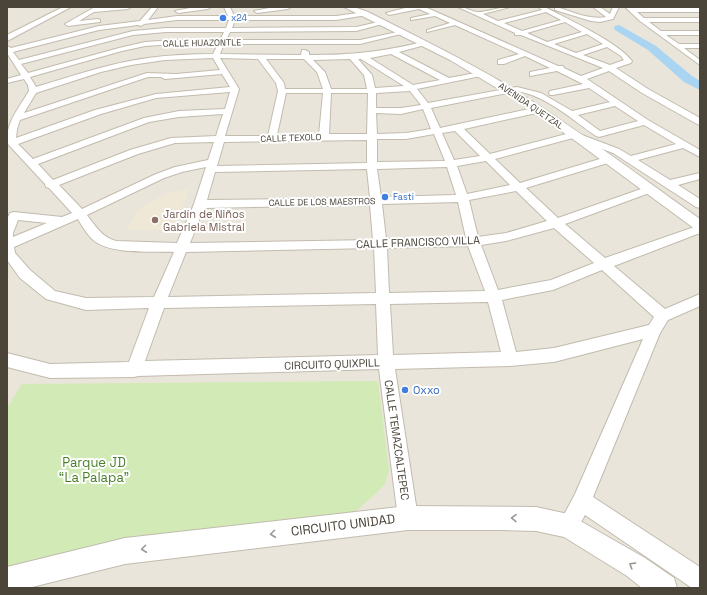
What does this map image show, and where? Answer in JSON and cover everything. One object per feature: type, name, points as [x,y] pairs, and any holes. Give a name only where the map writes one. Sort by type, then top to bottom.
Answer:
[{"type":"street","points":[[99,7],[65,26],[106,20]]},
{"type":"street","points":[[7,40],[8,37],[66,8],[92,11],[108,8],[128,7]]},
{"type":"street","points":[[172,11],[208,7]]},
{"type":"street","points":[[235,89],[148,98],[98,112],[12,143],[10,135],[17,118],[33,91],[32,85],[8,50],[99,28],[177,18],[230,14],[288,7]]},
{"type":"street","name":"AVENIDA QUETZAL","points":[[348,7],[365,14],[482,74],[574,135],[700,228]]},
{"type":"street","points":[[461,7],[546,44],[610,68],[645,91],[700,122]]},
{"type":"street","points":[[476,14],[506,7]]},
{"type":"street","points":[[596,7],[611,18]]},
{"type":"street","points":[[497,23],[547,8],[597,20],[611,18],[616,7]]},
{"type":"street","points":[[547,8],[608,45],[624,56],[628,61],[581,79]]},
{"type":"street","points":[[629,8],[700,10]]},
{"type":"street","points":[[629,8],[642,20],[699,62]]},
{"type":"street","points":[[312,9],[308,18],[306,29],[305,56],[320,71],[326,82],[327,91],[324,137]]},
{"type":"street","points":[[413,20],[427,9]]},
{"type":"street","points":[[389,14],[427,9],[455,23],[560,68],[581,79],[645,122],[699,152]]},
{"type":"street","points":[[136,16],[154,11]]},
{"type":"street","points":[[126,72],[112,62],[142,22],[154,11]]},
{"type":"street","points":[[230,14],[308,18],[350,17],[365,14]]},
{"type":"street","points":[[215,56],[228,30],[230,14]]},
{"type":"street","points":[[494,40],[567,20]]},
{"type":"street","points":[[642,20],[700,20]]},
{"type":"street","points":[[16,63],[133,33],[166,30],[356,29],[383,23]]},
{"type":"street","points":[[429,31],[455,23]]},
{"type":"street","points":[[546,44],[588,32]]},
{"type":"street","points":[[51,40],[47,36],[52,33]]},
{"type":"street","name":"CALLE HUAZONTLE","points":[[7,81],[121,49],[145,44],[174,42],[360,42],[402,33]]},
{"type":"street","points":[[660,33],[700,33]]},
{"type":"street","points":[[107,87],[142,60],[215,56],[357,56],[393,52],[424,44]]},
{"type":"street","points":[[576,55],[608,45]]},
{"type":"street","points":[[677,46],[700,46]]},
{"type":"street","points":[[393,52],[448,81]]},
{"type":"street","points":[[501,62],[525,54]]},
{"type":"street","points":[[134,370],[159,302],[200,204],[213,166],[235,89],[215,56]]},
{"type":"street","points":[[260,56],[280,84],[282,91],[272,139]]},
{"type":"street","points":[[357,56],[412,88],[426,106],[451,164],[463,198],[473,242],[494,296],[510,359]]},
{"type":"street","name":"CALLE TEMAZCALTEPEC","points":[[357,56],[368,75],[372,91],[372,166],[380,243],[386,363],[408,518]]},
{"type":"street","points":[[533,74],[560,68]]},
{"type":"street","points":[[33,91],[126,72],[147,75],[173,75],[224,72]]},
{"type":"street","points":[[282,91],[372,91],[412,88],[482,74]]},
{"type":"street","points":[[17,118],[107,87],[173,75]]},
{"type":"street","points":[[553,93],[590,85]]},
{"type":"street","points":[[372,110],[400,111],[525,89],[551,100],[598,134],[645,122]]},
{"type":"street","points":[[570,114],[617,103]]},
{"type":"street","name":"CALLE TEXOLO","points":[[50,184],[153,145],[174,140],[406,136],[437,132],[538,110]]},
{"type":"street","points":[[30,163],[147,120],[179,114],[229,111]]},
{"type":"street","points":[[457,128],[556,223],[604,264],[659,323],[582,501],[568,526]]},
{"type":"street","points":[[7,248],[64,220],[179,168],[213,166],[372,166],[451,164],[487,158],[574,135],[616,151],[700,204]]},
{"type":"street","name":"CALLE FRANCISCO VILLA","points":[[12,143],[80,214],[96,236],[105,242],[116,245],[181,248],[473,242],[506,237],[556,223],[648,190]]},
{"type":"street","points":[[630,159],[684,145]]},
{"type":"street","name":"CALLE DE LOS MAESTROS","points":[[200,204],[463,198],[518,187],[607,160]]},
{"type":"street","points":[[669,184],[700,176]]},
{"type":"street","points":[[64,220],[14,216],[7,232],[7,248],[25,274],[51,295],[86,304],[494,296],[553,285],[700,228]]},
{"type":"street","name":"CIRCUITO QUIXPILL","points":[[7,360],[50,371],[510,359],[554,355],[659,323],[700,300]]},
{"type":"street","points":[[582,501],[699,574]]},
{"type":"street","name":"CIRCUITO UNIDAD","points":[[7,580],[125,551],[408,518],[536,518],[568,526],[636,567],[664,588]]},
{"type":"shaded area","points":[[7,7],[700,7],[700,588],[7,588]]},
{"type":"shaded area","name":"Jardín de Niños Gabriela Mistral","points":[[190,189],[173,230],[126,230],[139,209],[167,193]]},
{"type":"green space","name":"Parque JD “La Palapa\"","points":[[378,381],[389,470],[385,484],[356,511],[334,522],[7,577],[7,408],[22,384]]},
{"type":"waterway","points":[[619,28],[652,48],[688,79],[700,86]]},
{"type":"place","name":"x24","points":[[223,18]]},
{"type":"place","name":"Fasti","points":[[385,197]]},
{"type":"place","name":"Jardín de Niños Gabriela Mistral","points":[[155,220]]},
{"type":"place","name":"Oxxo","points":[[405,390]]}]
